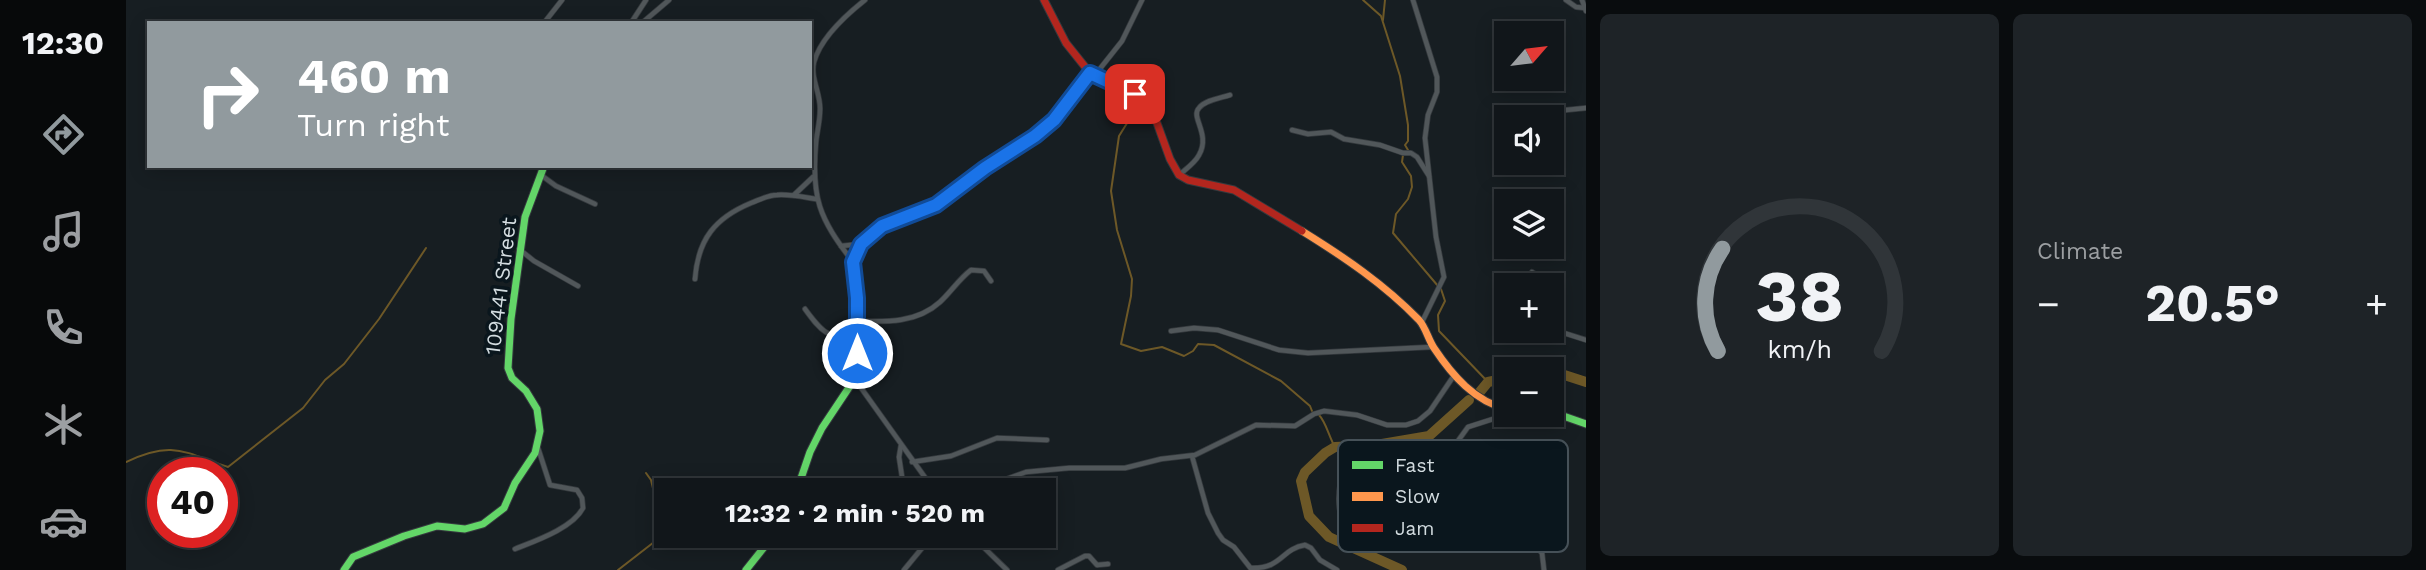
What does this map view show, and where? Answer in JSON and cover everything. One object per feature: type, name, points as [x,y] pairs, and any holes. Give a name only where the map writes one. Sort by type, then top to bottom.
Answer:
[{"type":"street","points":[[546,21],[562,0]]},
{"type":"street","points":[[632,21],[646,0]]},
{"type":"street","points":[[644,21],[669,0]]},
{"type":"street","points":[[853,262],[825,222],[816,199],[814,176],[820,111],[814,62],[832,32],[865,0]]},
{"type":"street","points":[[1044,0],[1066,43],[1093,74],[1135,94],[1145,102],[1157,120],[1170,159],[1179,174],[1188,180],[1234,190],[1341,255],[1391,293],[1422,323],[1433,347],[1455,374],[1480,399],[1494,406]]},
{"type":"street","points":[[801,478],[822,428],[848,393],[855,374],[858,321],[853,262],[861,244],[882,226],[936,205],[1054,120],[1122,41],[1142,0]]},
{"type":"street","points":[[1413,0],[1437,77],[1437,92],[1425,129],[1436,237],[1444,277],[1422,323]]},
{"type":"street","points":[[1566,0],[1576,7],[1586,9]]},
{"type":"street","points":[[1582,0],[1586,9]]},
{"type":"street","points":[[1179,174],[1195,161],[1201,152],[1204,137],[1196,116],[1198,109],[1230,95]]},
{"type":"street","points":[[1564,110],[1586,108]]},
{"type":"street","points":[[1292,130],[1308,134],[1331,132],[1344,139],[1411,153],[1418,157],[1431,179]]},
{"type":"street","points":[[542,170],[556,186],[594,204]]},
{"type":"street","name":"109441 Street","points":[[537,447],[540,421],[537,409],[526,391],[512,378],[508,368],[519,249],[525,217],[542,170]]},
{"type":"street","points":[[793,195],[814,176]]},
{"type":"street","points":[[695,279],[701,252],[715,224],[722,218],[767,197],[793,195],[816,199]]},
{"type":"street","points":[[840,246],[861,244]]},
{"type":"street","points":[[519,249],[534,261],[578,286]]},
{"type":"street","points":[[858,321],[908,319],[926,313],[971,271],[984,271],[991,281]]},
{"type":"street","points":[[805,309],[824,331],[834,336],[858,335]]},
{"type":"street","points":[[1171,331],[1194,328],[1218,330],[1279,351],[1308,354],[1433,347]]},
{"type":"street","points":[[1564,333],[1586,340]]},
{"type":"street","points":[[855,374],[925,478]]},
{"type":"street","points":[[1009,478],[1026,472],[1069,468],[1125,468],[1161,459],[1192,456],[1256,425],[1295,426],[1324,411],[1357,415],[1393,426],[1413,423],[1430,411],[1455,374]]},
{"type":"street","points":[[1564,416],[1586,424]]},
{"type":"street","points":[[1458,440],[1468,427],[1494,418]]},
{"type":"street","points":[[912,462],[951,456],[997,438],[1047,440]]},
{"type":"street","points":[[901,444],[899,457],[902,478]]},
{"type":"street","points":[[515,549],[543,538],[570,522],[583,508],[582,498],[577,490],[550,485],[537,447]]},
{"type":"street","points":[[344,570],[353,557],[404,536],[437,526],[469,528],[495,516],[509,500],[515,483],[537,447]]},
{"type":"street","points":[[1192,456],[1208,513],[1217,533],[1252,569],[1272,566],[1294,549],[1305,545],[1311,548],[1320,560],[1337,570]]},
{"type":"street","points":[[746,570],[763,548]]},
{"type":"street","points":[[904,570],[922,548]]},
{"type":"street","points":[[984,548],[1007,570]]},
{"type":"street","points":[[1541,552],[1544,570]]},
{"type":"street","points":[[1058,570],[1085,556],[1097,565],[1108,564]]},
{"type":"waterway","points":[[1363,0],[1381,16],[1400,76],[1408,125],[1408,141],[1405,145],[1408,150]]},
{"type":"waterway","points":[[1383,20],[1385,0]]},
{"type":"waterway","points":[[1139,104],[1119,136],[1111,191],[1117,230],[1132,279],[1121,344],[1141,351],[1162,347],[1184,356],[1198,344],[1214,345],[1281,381],[1310,406],[1312,411]]},
{"type":"waterway","points":[[1403,155],[1402,162],[1411,176],[1412,187],[1408,199],[1396,214],[1393,233],[1438,286]]},
{"type":"waterway","points":[[126,462],[155,451],[167,450],[189,453],[228,467],[303,408],[325,380],[344,364],[379,319],[426,248]]},
{"type":"waterway","points":[[1441,289],[1445,301],[1438,315],[1439,331],[1488,382]]},
{"type":"waterway","points":[[1564,375],[1586,382]]},
{"type":"waterway","points":[[1479,393],[1488,382],[1494,381]]},
{"type":"waterway","points":[[1405,440],[1429,436],[1469,400]]},
{"type":"waterway","points":[[1319,415],[1335,447]]},
{"type":"waterway","points":[[1338,447],[1325,453],[1305,472],[1301,481],[1309,516],[1329,537],[1338,541]]},
{"type":"waterway","points":[[646,473],[654,492]]},
{"type":"waterway","points":[[618,570],[654,542]]},
{"type":"waterway","points":[[1362,552],[1402,570]]},
{"type":"traffic: fast","points":[[801,478],[822,428],[856,377],[857,298],[853,262],[861,244],[882,226],[945,199],[985,168],[1035,137],[1061,111],[1090,73]]},
{"type":"traffic: fast","points":[[344,570],[353,557],[404,536],[437,526],[465,529],[483,524],[504,508],[515,483],[535,453],[540,431],[537,409],[526,391],[512,378],[508,368],[511,319],[525,217],[543,168]]},
{"type":"traffic: fast","points":[[1564,416],[1586,424]]},
{"type":"traffic: fast","points":[[746,570],[763,548]]},
{"type":"traffic: slow","points":[[1302,231],[1348,261],[1392,295],[1419,320],[1441,358],[1465,386],[1494,404]]},
{"type":"traffic: jam","points":[[1044,0],[1066,43],[1090,73],[1135,94],[1153,112],[1170,159],[1179,175],[1188,180],[1234,190],[1302,231]]},
{"type":"route","points":[[857,353],[857,298],[853,262],[857,248],[871,233],[895,220],[936,205],[985,168],[1035,136],[1054,120],[1090,73],[1135,94]]}]
